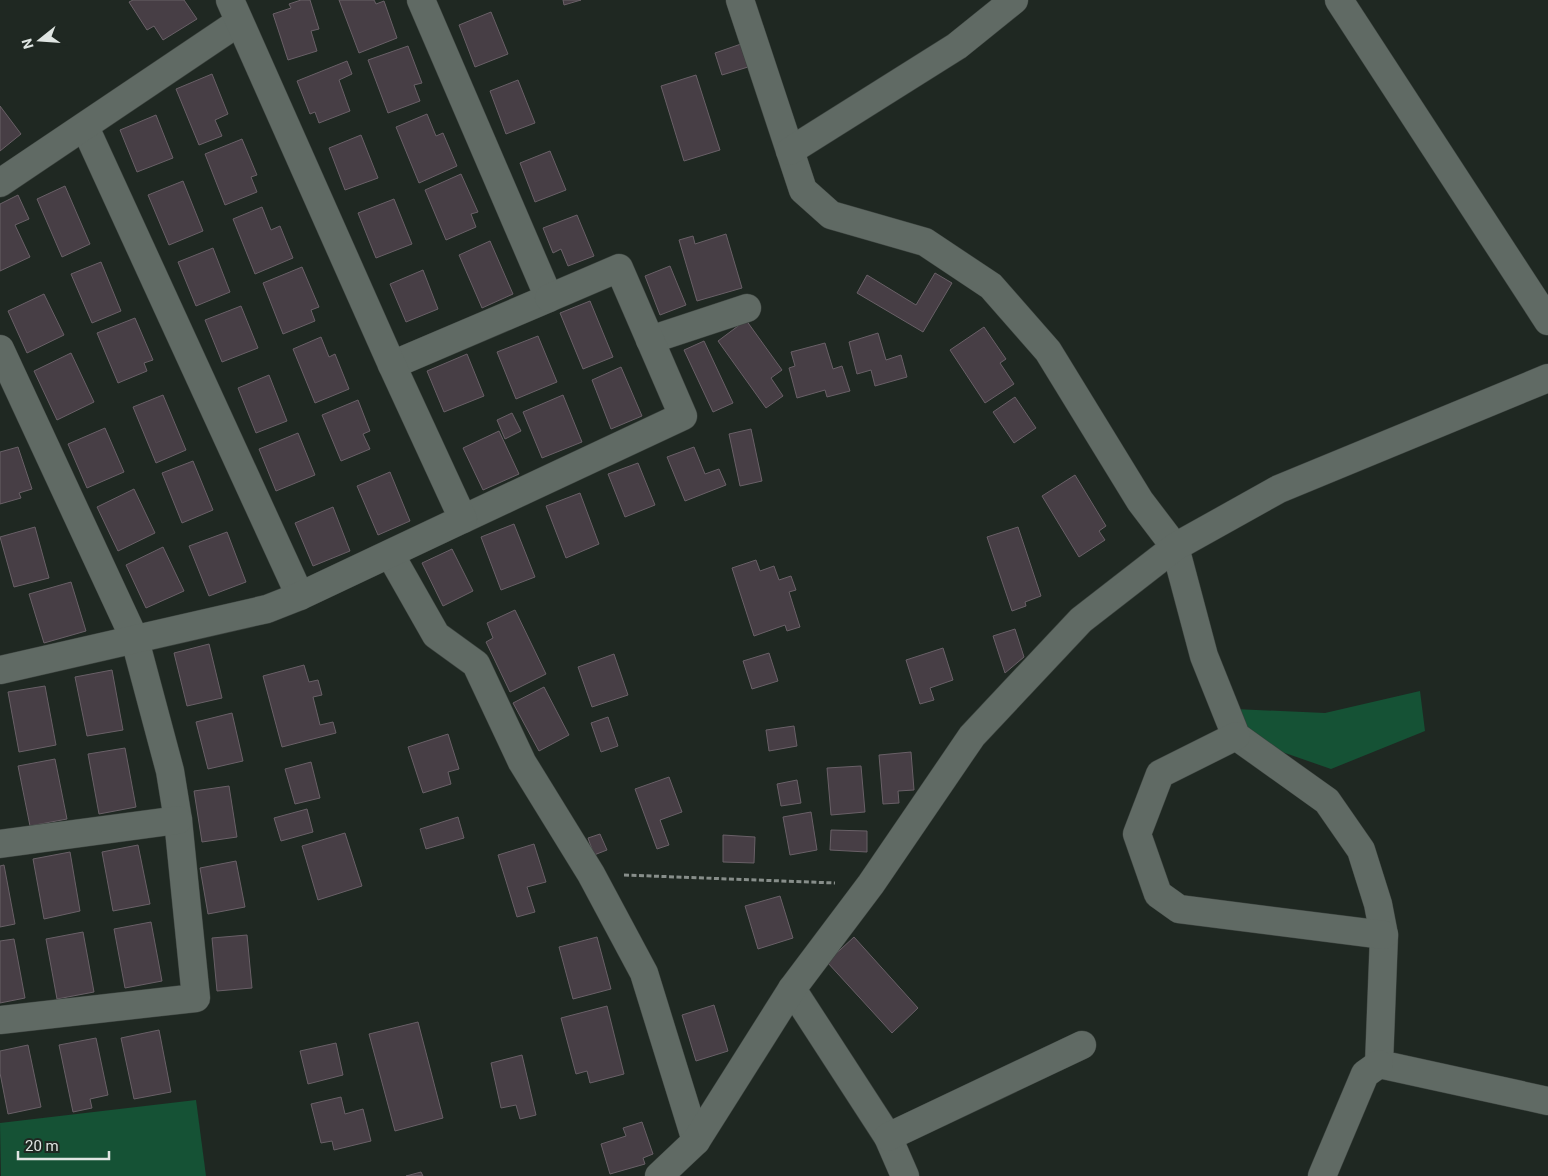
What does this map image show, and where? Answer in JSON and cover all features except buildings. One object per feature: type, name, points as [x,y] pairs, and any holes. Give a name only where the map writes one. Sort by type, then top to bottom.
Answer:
[{"type":"street","points":[[421,0],[549,298]]},
{"type":"street","points":[[740,0],[803,190],[831,215],[925,242],[991,286],[1048,350],[1140,501],[1175,547],[1204,656],[1236,736],[1327,801],[1361,850],[1378,904],[1384,935],[1379,1064]]},
{"type":"street","points":[[790,151],[957,46],[1014,0]]},
{"type":"street","points":[[1339,0],[1548,321]]},
{"type":"street","points":[[0,182],[85,127],[235,11],[392,365],[463,519]]},
{"type":"street","points":[[85,127],[300,596]]},
{"type":"street","points":[[0,670],[267,609],[300,596],[683,416],[619,268],[392,365]]},
{"type":"street","points":[[650,340],[746,308]]},
{"type":"street","points":[[0,349],[135,640],[170,771],[178,820],[196,998],[0,1020]]},
{"type":"street","points":[[659,1176],[696,1141],[792,989],[871,884],[972,736],[1081,620],[1175,547],[1279,489],[1548,378]]},
{"type":"street","points":[[390,554],[436,635],[476,664],[522,762],[591,874],[644,973],[696,1141]]},
{"type":"street","points":[[1236,736],[1160,774],[1137,834],[1158,894],[1179,910],[1384,935]]},
{"type":"street","points":[[0,844],[178,820]]},
{"type":"street","points":[[792,989],[888,1137],[906,1176]]},
{"type":"street","points":[[888,1137],[1082,1045]]},
{"type":"street","points":[[1322,1176],[1365,1074],[1379,1064],[1548,1101]]},
{"type":"path","points":[[591,874],[871,884]]},
{"type":"green space","points":[[1420,691],[1425,731],[1331,769],[1265,746],[1246,730],[1235,709],[1325,713]]},
{"type":"green space","points":[[196,1100],[206,1176],[1,1176],[0,1123]]}]
